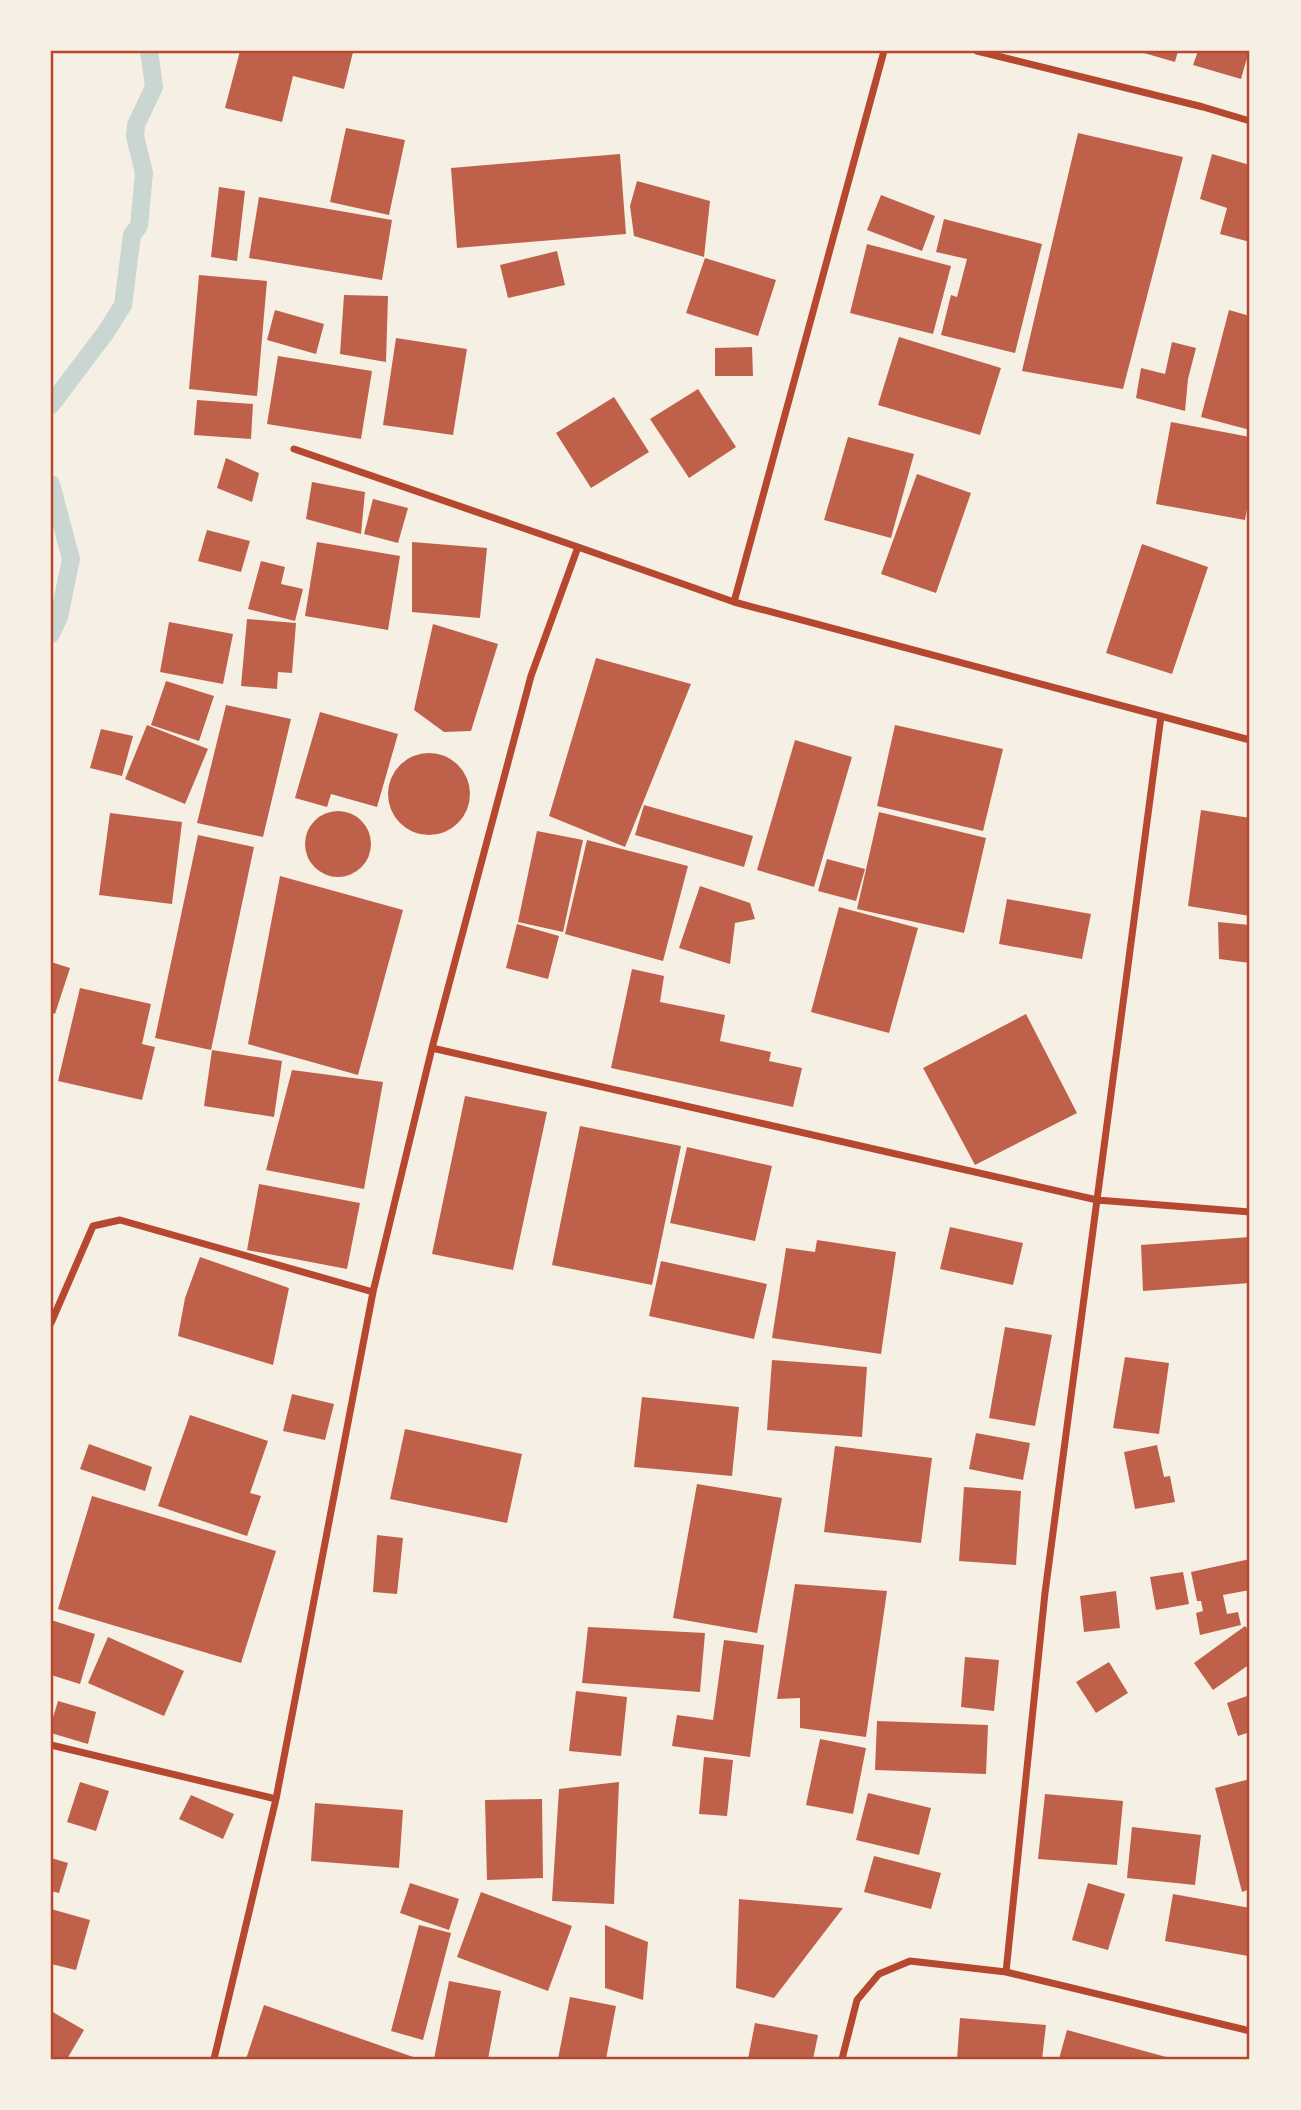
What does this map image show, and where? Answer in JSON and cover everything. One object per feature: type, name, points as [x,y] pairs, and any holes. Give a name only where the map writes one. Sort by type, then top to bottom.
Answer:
[{"type":"street","points":[[734,602],[884,51]]},
{"type":"street","points":[[977,51],[1250,121]]},
{"type":"street","points":[[295,449],[734,602],[1250,740]]},
{"type":"street","points":[[214,2059],[276,1799],[373,1292],[432,1048],[531,676],[578,547]]},
{"type":"street","points":[[1006,1972],[1045,1593],[1161,716]]},
{"type":"street","points":[[432,1048],[1097,1200],[1250,1212]]},
{"type":"street","points":[[51,1323],[93,1226],[120,1220],[373,1292]]},
{"type":"street","points":[[51,1745],[276,1799]]},
{"type":"street","points":[[842,2059],[857,2000],[879,1974],[911,1961],[1006,1972],[1250,2031]]},
{"type":"building","points":[[240,51],[353,52],[344,89],[293,76],[282,122],[225,108]]},
{"type":"building","points":[[1137,51],[1178,51],[1175,62]]},
{"type":"building","points":[[1198,51],[1249,51],[1241,79],[1193,65]]},
{"type":"building","points":[[346,128],[405,140],[389,215],[330,202]]},
{"type":"building","points":[[1078,133],[1183,157],[1123,389],[1022,371]]},
{"type":"building","points":[[620,154],[626,234],[457,248],[451,168]]},
{"type":"building","points":[[1212,154],[1250,165],[1250,242],[1220,234],[1227,208],[1200,199]]},
{"type":"building","points":[[637,181],[710,201],[704,257],[634,236],[630,206]]},
{"type":"building","points":[[219,187],[245,191],[237,261],[211,257]]},
{"type":"building","points":[[881,195],[935,216],[922,251],[867,230]]},
{"type":"building","points":[[259,197],[392,220],[382,280],[249,258]]},
{"type":"building","points":[[944,219],[1042,244],[1015,353],[941,335],[951,295],[957,297],[967,259],[936,252]]},
{"type":"building","points":[[867,244],[951,266],[933,334],[850,313]]},
{"type":"building","points":[[557,251],[565,285],[508,298],[500,265]]},
{"type":"building","points":[[705,258],[776,280],[758,336],[686,313]]},
{"type":"building","points":[[199,275],[267,281],[257,396],[189,389]]},
{"type":"building","points":[[344,295],[388,296],[386,362],[340,354]]},
{"type":"building","points":[[275,310],[324,324],[316,354],[267,340]]},
{"type":"building","points":[[1229,310],[1250,316],[1250,430],[1201,417]]},
{"type":"building","points":[[899,337],[1001,368],[980,435],[878,405]]},
{"type":"building","points":[[396,338],[467,349],[453,435],[383,425]]},
{"type":"building","points":[[1172,342],[1196,348],[1188,379],[1185,411],[1136,398],[1141,368],[1165,374]]},
{"type":"building","points":[[752,347],[753,376],[715,376],[715,348]]},
{"type":"building","points":[[278,356],[372,371],[361,439],[267,424]]},
{"type":"building","points":[[698,389],[736,447],[689,478],[650,419]]},
{"type":"building","points":[[614,397],[649,452],[591,488],[556,433]]},
{"type":"building","points":[[197,400],[253,404],[251,439],[194,435]]},
{"type":"building","points":[[1171,422],[1250,437],[1250,493],[1245,520],[1156,504]]},
{"type":"building","points":[[848,437],[914,454],[891,538],[824,520]]},
{"type":"building","points":[[226,458],[259,473],[252,502],[217,488]]},
{"type":"building","points":[[917,474],[971,493],[936,593],[881,574]]},
{"type":"building","points":[[312,482],[365,492],[361,534],[306,519]]},
{"type":"building","points":[[373,499],[408,508],[398,543],[364,534]]},
{"type":"building","points":[[207,530],[250,541],[241,572],[198,561]]},
{"type":"building","points":[[317,542],[400,556],[388,630],[305,616]]},
{"type":"building","points":[[412,542],[487,548],[480,618],[412,612]]},
{"type":"building","points":[[1142,544],[1208,567],[1172,674],[1106,653]]},
{"type":"building","points":[[261,561],[285,567],[281,584],[303,589],[295,621],[248,609]]},
{"type":"building","points":[[247,619],[296,623],[292,673],[278,672],[277,689],[241,686]]},
{"type":"building","points":[[169,622],[233,634],[223,684],[160,672]]},
{"type":"building","points":[[433,624],[498,644],[471,731],[444,732],[414,710]]},
{"type":"building","points":[[596,658],[691,684],[625,847],[549,816]]},
{"type":"building","points":[[166,681],[214,696],[199,741],[151,725]]},
{"type":"building","points":[[226,705],[291,719],[263,837],[197,823]]},
{"type":"building","points":[[320,712],[398,734],[377,807],[331,794],[327,807],[295,798]]},
{"type":"building","points":[[147,725],[208,749],[185,804],[125,779]]},
{"type":"building","points":[[895,725],[1003,749],[983,831],[877,806]]},
{"type":"building","points":[[101,729],[133,736],[122,776],[90,768]]},
{"type":"building","points":[[795,740],[852,757],[814,887],[757,870]]},
{"type":"building","points":[[429,753],[445,756],[458,765],[467,778],[470,794],[467,810],[458,823],[445,832],[429,835],[413,832],[400,823],[391,810],[388,794],[391,778],[400,765],[413,756]]},
{"type":"building","points":[[644,805],[753,836],[744,867],[635,835]]},
{"type":"building","points":[[1201,810],[1250,818],[1250,916],[1188,906]]},
{"type":"building","points":[[338,811],[351,814],[361,821],[368,831],[371,844],[368,857],[361,867],[351,874],[338,877],[325,874],[315,867],[308,857],[305,844],[308,831],[315,821],[325,814]]},
{"type":"building","points":[[879,812],[986,838],[964,933],[857,909]]},
{"type":"building","points":[[110,813],[182,822],[172,904],[99,895]]},
{"type":"building","points":[[537,831],[583,840],[563,932],[518,922]]},
{"type":"building","points":[[198,835],[254,847],[211,1050],[155,1038]]},
{"type":"building","points":[[587,840],[688,866],[663,961],[565,934]]},
{"type":"building","points":[[827,859],[865,869],[856,901],[818,891]]},
{"type":"building","points":[[280,876],[403,910],[358,1075],[248,1044]]},
{"type":"building","points":[[700,886],[750,903],[755,919],[735,923],[730,964],[679,948]]},
{"type":"building","points":[[1007,899],[1091,914],[1082,959],[999,944]]},
{"type":"building","points":[[839,907],[918,928],[889,1033],[811,1012]]},
{"type":"building","points":[[1218,922],[1250,925],[1250,963],[1219,959]]},
{"type":"building","points":[[517,924],[559,936],[548,979],[506,968]]},
{"type":"building","points":[[51,962],[70,968],[55,1014],[51,1012]]},
{"type":"building","points":[[632,969],[664,976],[660,1002],[725,1015],[720,1041],[771,1052],[769,1061],[802,1068],[793,1107],[611,1068]]},
{"type":"building","points":[[80,988],[151,1004],[142,1044],[155,1047],[142,1100],[58,1081]]},
{"type":"building","points":[[1026,1014],[1077,1113],[975,1165],[923,1068]]},
{"type":"building","points":[[212,1050],[282,1061],[274,1117],[204,1106]]},
{"type":"building","points":[[292,1070],[383,1082],[364,1189],[266,1170]]},
{"type":"building","points":[[465,1096],[547,1112],[513,1270],[432,1254]]},
{"type":"building","points":[[580,1126],[681,1146],[652,1285],[552,1265]]},
{"type":"building","points":[[687,1147],[772,1166],[755,1241],[670,1223]]},
{"type":"building","points":[[259,1184],[360,1203],[347,1269],[247,1250]]},
{"type":"building","points":[[950,1227],[1023,1243],[1013,1285],[940,1269]]},
{"type":"building","points":[[1250,1237],[1250,1283],[1143,1291],[1141,1245]]},
{"type":"building","points":[[817,1240],[896,1252],[881,1354],[772,1338],[786,1248],[815,1252]]},
{"type":"building","points":[[200,1257],[289,1288],[273,1365],[178,1336],[185,1298]]},
{"type":"building","points":[[661,1261],[767,1284],[754,1339],[649,1316]]},
{"type":"building","points":[[1005,1327],[1052,1335],[1035,1426],[989,1418]]},
{"type":"building","points":[[1125,1357],[1169,1363],[1159,1434],[1113,1428]]},
{"type":"building","points":[[772,1360],[867,1367],[862,1437],[767,1430]]},
{"type":"building","points":[[292,1394],[334,1404],[325,1440],[283,1431]]},
{"type":"building","points":[[642,1397],[739,1407],[732,1476],[634,1467]]},
{"type":"building","points":[[190,1415],[268,1441],[250,1493],[261,1496],[247,1536],[158,1506]]},
{"type":"building","points":[[405,1429],[522,1454],[507,1523],[390,1499]]},
{"type":"building","points":[[976,1433],[1030,1443],[1023,1480],[969,1469]]},
{"type":"building","points":[[89,1444],[152,1467],[145,1491],[80,1469]]},
{"type":"building","points":[[1157,1445],[1164,1477],[1170,1476],[1175,1502],[1135,1509],[1124,1452]]},
{"type":"building","points":[[835,1446],[932,1458],[921,1543],[824,1532]]},
{"type":"building","points":[[697,1484],[782,1498],[757,1633],[673,1618]]},
{"type":"building","points":[[964,1487],[1021,1491],[1016,1565],[959,1561]]},
{"type":"building","points":[[92,1496],[276,1551],[241,1663],[58,1609]]},
{"type":"building","points":[[377,1535],[403,1538],[397,1594],[373,1592]]},
{"type":"building","points":[[1250,1559],[1250,1590],[1223,1595],[1227,1614],[1238,1612],[1241,1625],[1200,1635],[1196,1613],[1203,1611],[1201,1601],[1197,1601],[1191,1572]]},
{"type":"building","points":[[1183,1572],[1189,1604],[1156,1610],[1150,1577]]},
{"type":"building","points":[[795,1584],[887,1591],[866,1737],[800,1728],[800,1698],[777,1699]]},
{"type":"building","points":[[1116,1591],[1120,1628],[1084,1632],[1080,1596]]},
{"type":"building","points":[[51,1620],[95,1634],[80,1684],[51,1675]]},
{"type":"building","points":[[1245,1626],[1250,1632],[1250,1664],[1213,1690],[1194,1663]]},
{"type":"building","points":[[588,1627],[705,1633],[700,1692],[582,1683]]},
{"type":"building","points":[[108,1637],[184,1671],[164,1716],[88,1683]]},
{"type":"building","points":[[724,1640],[764,1645],[750,1757],[672,1746],[677,1715],[713,1720]]},
{"type":"building","points":[[965,1657],[999,1660],[994,1711],[961,1707]]},
{"type":"building","points":[[1109,1662],[1128,1693],[1096,1713],[1076,1682]]},
{"type":"building","points":[[576,1691],[627,1697],[621,1756],[569,1751]]},
{"type":"building","points":[[1250,1695],[1250,1732],[1238,1736],[1227,1703]]},
{"type":"building","points":[[58,1701],[96,1712],[88,1744],[51,1733]]},
{"type":"building","points":[[877,1721],[988,1725],[986,1774],[875,1770]]},
{"type":"building","points":[[820,1739],[866,1748],[853,1814],[806,1805]]},
{"type":"building","points":[[704,1757],[733,1760],[727,1816],[699,1814]]},
{"type":"building","points":[[1250,1779],[1250,1889],[1242,1892],[1215,1788]]},
{"type":"building","points":[[80,1782],[109,1791],[96,1831],[67,1822]]},
{"type":"building","points":[[619,1782],[614,1904],[552,1901],[559,1789]]},
{"type":"building","points":[[868,1793],[931,1808],[919,1855],[856,1840]]},
{"type":"building","points":[[1045,1794],[1123,1801],[1117,1865],[1038,1859]]},
{"type":"building","points":[[191,1795],[234,1814],[223,1839],[179,1819]]},
{"type":"building","points":[[542,1799],[543,1878],[487,1880],[485,1800]]},
{"type":"building","points":[[315,1803],[403,1810],[399,1868],[311,1861]]},
{"type":"building","points":[[1132,1827],[1201,1835],[1195,1885],[1127,1878]]},
{"type":"building","points":[[874,1856],[941,1873],[931,1909],[864,1892]]},
{"type":"building","points":[[51,1858],[68,1863],[59,1893],[51,1891]]},
{"type":"building","points":[[410,1883],[459,1899],[449,1930],[400,1913]]},
{"type":"building","points":[[1088,1883],[1125,1894],[1108,1950],[1072,1940]]},
{"type":"building","points":[[481,1892],[572,1926],[548,1991],[457,1957]]},
{"type":"building","points":[[1173,1894],[1250,1908],[1248,1956],[1165,1941]]},
{"type":"building","points":[[739,1899],[843,1908],[774,1998],[736,1988]]},
{"type":"building","points":[[51,1909],[90,1920],[76,1970],[51,1964]]},
{"type":"building","points":[[419,1925],[451,1933],[423,2040],[391,2031]]},
{"type":"building","points":[[605,1925],[648,1942],[643,2000],[605,1988]]},
{"type":"building","points":[[449,1981],[501,1991],[488,2059],[434,2059]]},
{"type":"building","points":[[570,1997],[616,2006],[606,2059],[558,2059]]},
{"type":"building","points":[[264,2005],[419,2059],[246,2059]]},
{"type":"building","points":[[51,2011],[84,2030],[67,2059],[51,2059]]},
{"type":"building","points":[[960,2018],[1046,2025],[1042,2059],[957,2059]]},
{"type":"building","points":[[755,2023],[818,2035],[813,2059],[748,2059]]},
{"type":"building","points":[[1067,2030],[1170,2058],[1170,2059],[1059,2059]]},
{"type":"waterway","points":[[51,405],[123,305],[132,235],[139,226],[144,173],[135,136],[136,125],[154,87],[149,51]]},
{"type":"waterway","points":[[51,484],[71,559],[59,617],[51,634]]}]
